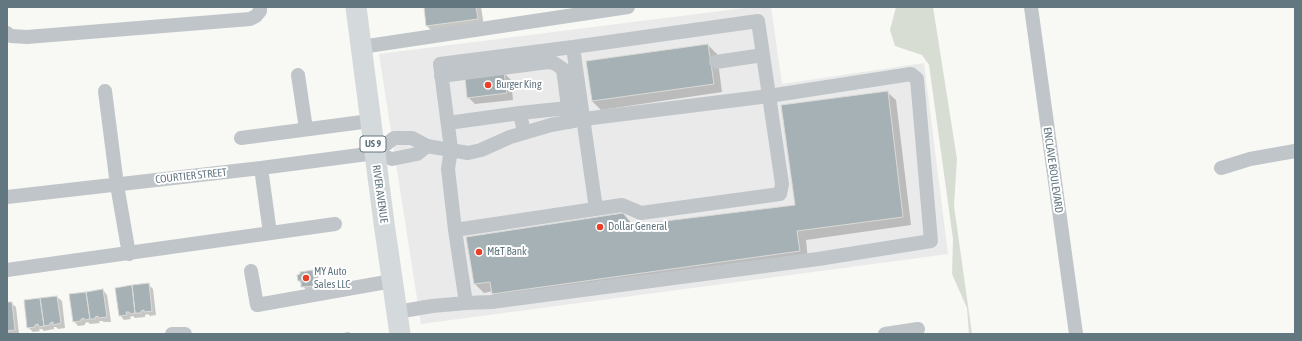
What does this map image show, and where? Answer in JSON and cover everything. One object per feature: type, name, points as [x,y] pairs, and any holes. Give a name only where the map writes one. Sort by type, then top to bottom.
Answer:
[{"type":"highway","name":"RIVER AVENUE","points":[[356,7],[400,334]]},
{"type":"street","points":[[7,33],[11,36],[27,37],[250,18],[256,16],[260,11],[260,7]]},
{"type":"street","points":[[361,46],[628,7]]},
{"type":"street","name":"ENCLAVE BOULEVARD","points":[[1031,7],[1076,334]]},
{"type":"street","points":[[455,230],[622,205],[641,213],[780,194],[782,184],[758,21],[440,64],[451,149],[448,169],[455,230],[466,303]]},
{"type":"street","points":[[573,47],[574,116]]},
{"type":"street","points":[[716,62],[763,56]]},
{"type":"street","points":[[441,76],[548,62],[559,65],[563,69],[596,209]]},
{"type":"street","points":[[397,312],[432,306],[491,302],[818,259],[931,241],[917,79],[911,74],[769,96],[574,116],[520,113],[448,123]]},
{"type":"street","points":[[298,75],[306,129]]},
{"type":"street","points":[[105,91],[117,184],[129,254]]},
{"type":"street","points":[[520,113],[524,133]]},
{"type":"street","points":[[375,153],[394,138],[412,138],[427,146],[468,153],[481,150],[524,133],[574,116]]},
{"type":"street","points":[[241,138],[370,120]]},
{"type":"street","points":[[375,153],[392,159],[417,154],[427,146]]},
{"type":"street","points":[[1221,168],[1250,159],[1295,151]]},
{"type":"street","name":"COURTIER STREET","points":[[7,197],[261,168],[375,153]]},
{"type":"street","points":[[261,168],[270,233]]},
{"type":"street","points":[[7,270],[335,224]]},
{"type":"street","points":[[251,271],[257,305],[392,281]]},
{"type":"street","points":[[885,334],[918,329]]},
{"type":"street","points":[[172,334],[185,334]]},
{"type":"shaded area","points":[[753,7],[771,7],[782,84],[924,63],[948,254],[421,324],[379,54]]},
{"type":"shaded area","points":[[896,7],[933,7],[957,159],[954,206],[972,334],[969,334],[967,308],[952,274],[953,239],[929,65],[922,55],[895,46],[890,30]]},
{"type":"building","points":[[424,7],[476,7],[478,19],[426,26]]},
{"type":"building","points":[[708,44],[714,84],[592,101],[586,61]]},
{"type":"building","points":[[504,72],[507,93],[467,98],[465,77]]},
{"type":"building","points":[[888,91],[903,217],[797,231],[800,251],[492,294],[490,282],[474,284],[466,237],[623,213],[633,225],[795,205],[781,105]]},
{"type":"building","name":"MY Auto Sales LLC","points":[[313,270],[315,286],[301,287],[301,281],[298,281],[297,275],[300,274],[300,272]]},
{"type":"building","points":[[149,283],[152,311],[144,312],[144,310],[141,311],[141,313],[135,313],[132,285]]},
{"type":"building","points":[[132,285],[135,313],[130,314],[129,312],[126,312],[127,315],[119,316],[115,288]]},
{"type":"building","points":[[103,289],[107,317],[98,318],[98,316],[95,317],[95,319],[90,319],[86,292]]},
{"type":"building","points":[[86,292],[90,319],[84,320],[84,318],[81,319],[81,321],[73,322],[69,294]]},
{"type":"building","points":[[57,296],[61,323],[53,325],[53,322],[50,323],[50,325],[44,326],[40,298]]},
{"type":"building","points":[[40,298],[44,326],[39,327],[38,324],[35,325],[35,327],[27,328],[24,300]]},
{"type":"building","points":[[7,302],[12,302],[15,330],[7,331]]},
{"type":"place","name":"Burger King","points":[[488,85]]},
{"type":"place","name":"Dollar General","points":[[600,227]]},
{"type":"place","name":"M&T Bank","points":[[479,252]]},
{"type":"place","name":"MY Auto Sales LLC","points":[[306,278]]}]
